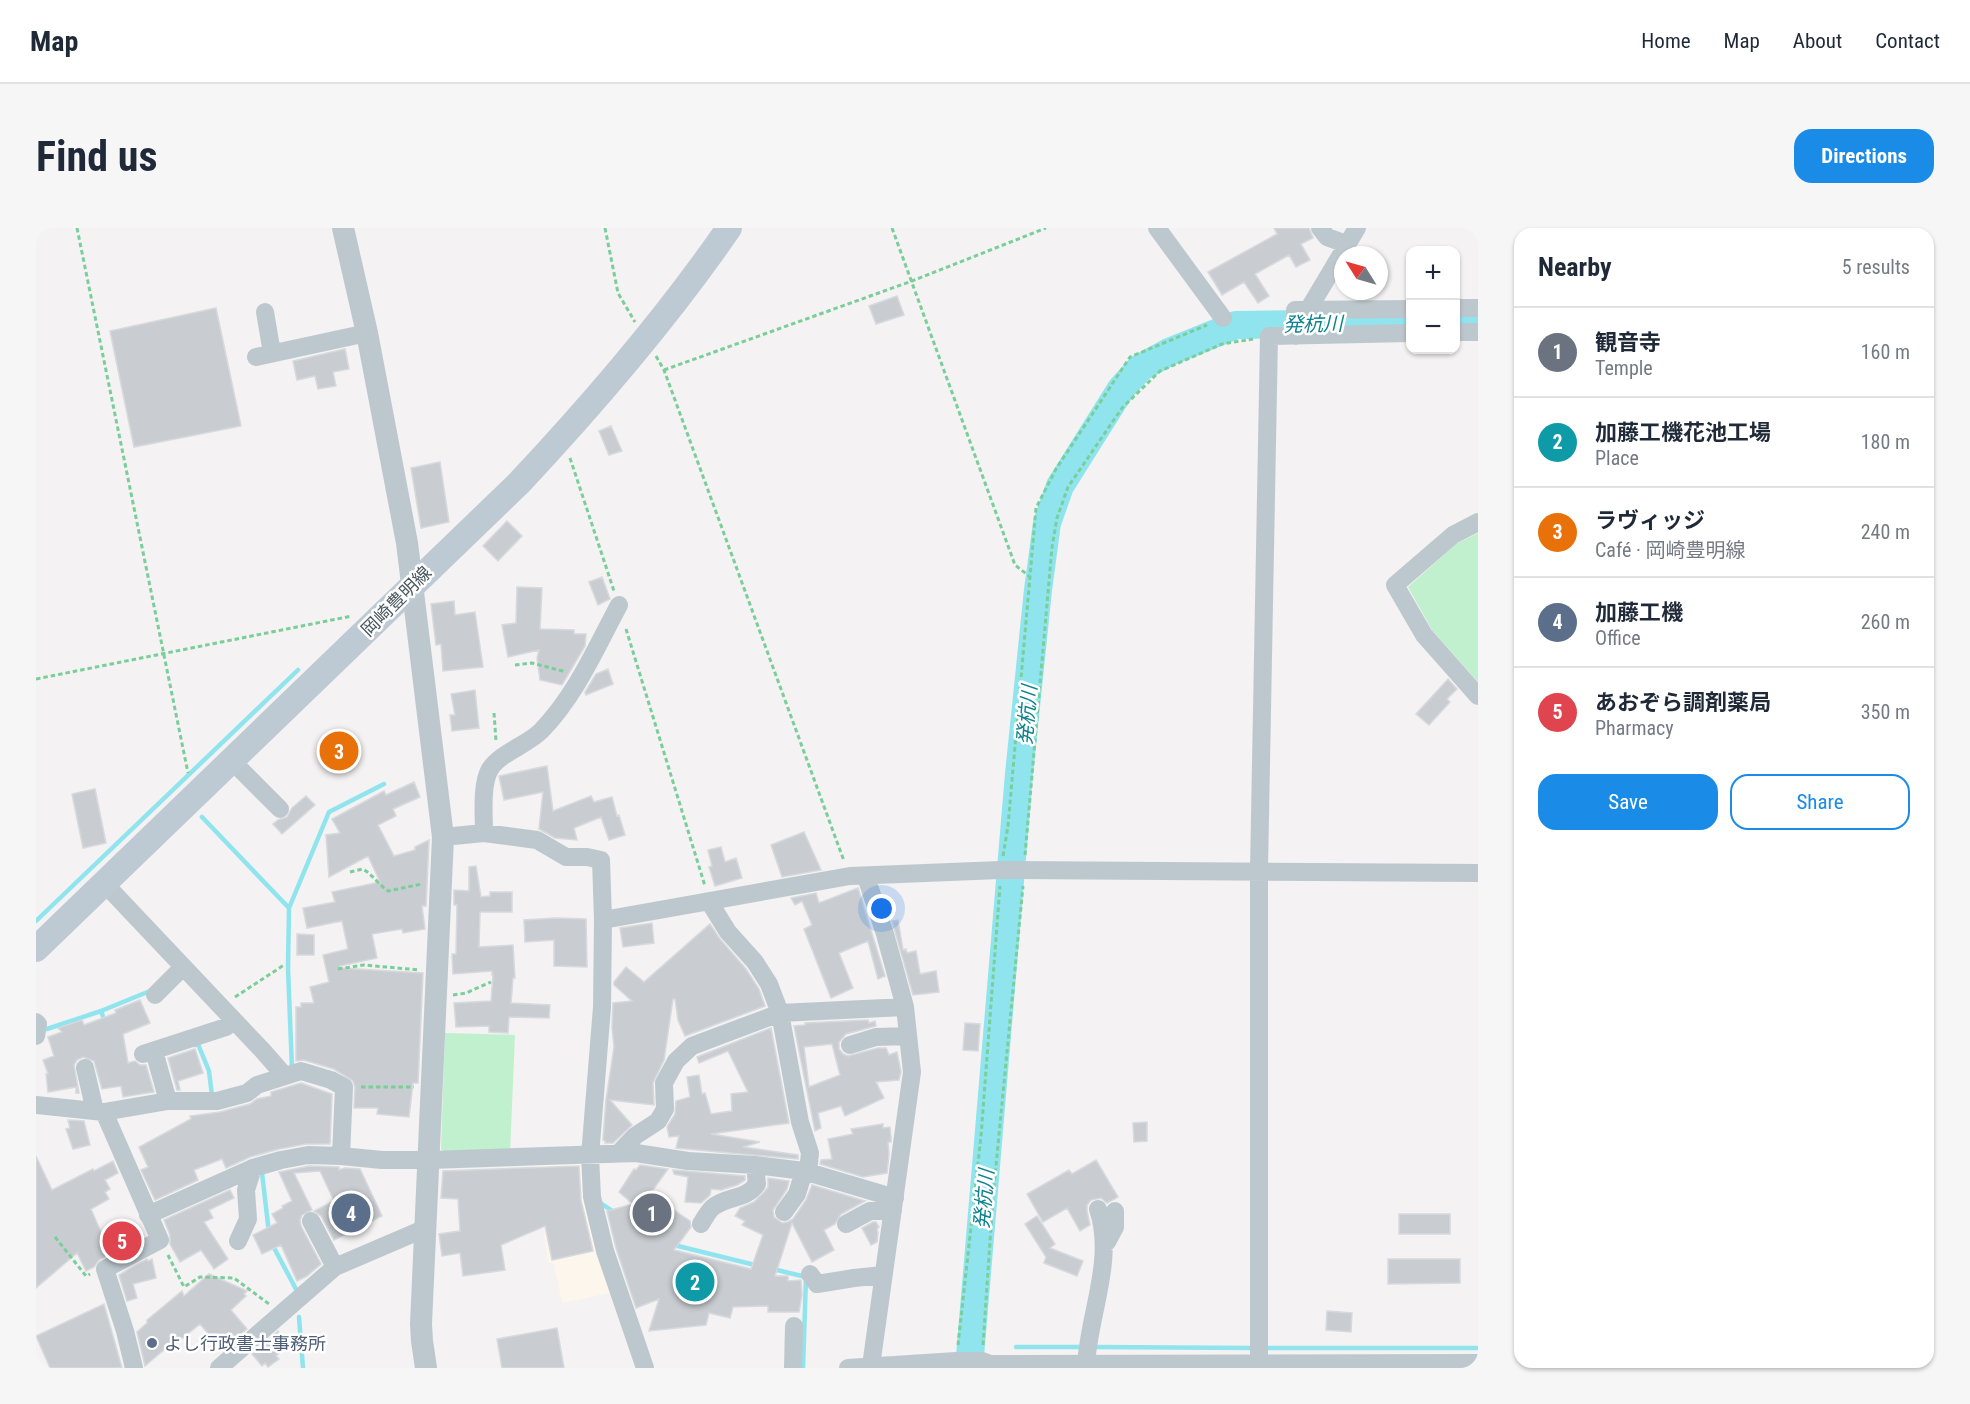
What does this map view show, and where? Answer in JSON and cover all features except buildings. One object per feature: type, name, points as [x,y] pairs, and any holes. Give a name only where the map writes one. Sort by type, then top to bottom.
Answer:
[{"type":"main road","name":"岡崎豊明線","points":[[36,949],[519,483],[563,436],[646,339],[729,228]]},
{"type":"street","points":[[343,228],[367,333],[414,584],[443,837],[421,1324],[426,1368]]},
{"type":"street","points":[[1157,228],[1223,318]]},
{"type":"street","points":[[1320,228],[1327,237],[1346,244]]},
{"type":"street","points":[[1296,336],[1301,310],[1357,228]]},
{"type":"street","points":[[1460,308],[1478,308]]},
{"type":"street","points":[[1301,310],[1406,309]]},
{"type":"street","points":[[265,312],[264,355],[367,333]]},
{"type":"street","points":[[1460,332],[1478,332]]},
{"type":"street","points":[[1259,1363],[1259,870],[1269,336],[1406,333]]},
{"type":"street","points":[[1478,522],[1453,535],[1395,585],[1424,635],[1478,696]]},
{"type":"street","points":[[484,833],[485,783],[489,770],[497,761],[540,732],[581,678],[618,605]]},
{"type":"street","points":[[231,760],[280,809]]},
{"type":"street","points":[[443,837],[484,833],[537,840],[566,858],[587,857],[601,860],[602,1006],[590,1156],[591,1197],[605,1251],[645,1368]]},
{"type":"street","points":[[603,920],[858,877],[1000,870],[1478,873]]},
{"type":"street","points":[[858,877],[885,934],[904,1007],[912,1072],[870,1365]]},
{"type":"street","points":[[104,883],[284,1075]]},
{"type":"street","points":[[710,903],[728,932],[755,962],[769,984],[780,1013],[800,1122],[810,1153],[797,1194],[784,1212]]},
{"type":"street","points":[[155,995],[183,967]]},
{"type":"street","points":[[618,1154],[635,1136],[658,1121],[665,1109],[664,1083],[676,1061],[692,1046],[780,1013],[904,1007]]},
{"type":"street","points":[[168,1101],[149,1052],[226,1027],[227,1013]]},
{"type":"street","points":[[36,1022],[38,1024],[36,1036]]},
{"type":"street","points":[[850,1045],[876,1037],[908,1036]]},
{"type":"street","points":[[85,1068],[100,1111],[160,1240],[105,1269],[135,1368]]},
{"type":"street","points":[[36,1105],[100,1111],[168,1101],[217,1101],[248,1093],[257,1085],[301,1071],[331,1080],[344,1087],[341,1156]]},
{"type":"street","points":[[148,1215],[254,1168],[308,1155],[382,1160],[430,1160],[636,1153],[688,1161],[806,1171],[894,1205]]},
{"type":"street","points":[[701,1224],[711,1208],[726,1200],[751,1193],[758,1184],[755,1165]]},
{"type":"street","points":[[238,1241],[248,1219],[246,1190],[254,1168]]},
{"type":"street","points":[[846,1224],[870,1211],[894,1205]]},
{"type":"street","points":[[1087,1351],[1104,1246],[1115,1227],[1106,1210]]},
{"type":"street","points":[[311,1221],[335,1268]]},
{"type":"street","points":[[219,1368],[335,1268],[426,1228]]},
{"type":"street","points":[[810,1274],[817,1284],[883,1275]]},
{"type":"street","points":[[793,1368],[794,1326]]},
{"type":"street","points":[[848,1368],[956,1360],[982,1361],[990,1364],[1087,1351],[1259,1363],[1478,1363]]},
{"type":"path","points":[[77,228],[190,783],[199,791]]},
{"type":"path","points":[[605,228],[618,293],[664,370],[858,877]]},
{"type":"path","points":[[892,228],[1015,565],[1029,576]]},
{"type":"path","points":[[664,370],[912,281],[1046,228]]},
{"type":"path","points":[[956,1360],[981,1136],[1000,899],[1000,870],[1008,826],[1036,508],[1056,469],[1130,357],[1223,318]]},
{"type":"path","points":[[982,1361],[993,1197],[1026,870],[1024,849],[1052,547],[1057,518],[1068,487],[1122,408],[1160,371],[1222,344],[1269,336]]},
{"type":"path","points":[[563,436],[710,903]]},
{"type":"path","points":[[36,679],[364,614],[373,625]]},
{"type":"path","points":[[515,665],[532,663],[581,678]]},
{"type":"path","points":[[494,713],[497,761]]},
{"type":"path","points":[[350,872],[363,869],[372,874],[378,884],[388,891],[440,880]]},
{"type":"path","points":[[338,969],[364,964],[437,971]]},
{"type":"path","points":[[227,1013],[284,965]]},
{"type":"path","points":[[436,997],[466,993],[490,982]]},
{"type":"path","points":[[344,1087],[432,1087]]},
{"type":"path","points":[[55,1237],[86,1276],[105,1269]]},
{"type":"path","points":[[160,1240],[184,1287],[200,1277],[234,1278],[282,1314]]},
{"type":"shaded area","points":[[586,1161],[614,1292],[562,1303],[554,1264],[548,1262],[543,1227],[546,1226],[535,1208],[534,1163]]},
{"type":"green space","points":[[1478,533],[1478,682],[1432,630],[1408,587],[1456,544]]},
{"type":"green space","points":[[445,1033],[515,1035],[510,1153],[447,1155],[441,1149]]},
{"type":"waterway","name":"発杭川","points":[[1460,323],[1478,322]]},
{"type":"waterway","name":"発杭川","points":[[969,1368],[1019,774],[1047,523],[1060,486],[1121,389],[1140,368],[1169,352],[1236,325],[1406,323]]},
{"type":"waterway","points":[[36,921],[298,670]]},
{"type":"waterway","points":[[292,1069],[288,968],[289,908],[329,812],[384,784]]},
{"type":"waterway","points":[[202,817],[289,908]]},
{"type":"waterway","points":[[101,1011],[150,991]]},
{"type":"waterway","points":[[47,1029],[101,1011],[105,1022]]},
{"type":"waterway","points":[[195,1045],[198,1044],[209,1071],[212,1096]]},
{"type":"waterway","points":[[263,1170],[269,1233]]},
{"type":"waterway","points":[[599,1202],[614,1212]]},
{"type":"waterway","points":[[272,1244],[297,1291]]},
{"type":"waterway","points":[[674,1245],[759,1266]]},
{"type":"waterway","points":[[773,1269],[806,1277],[803,1368]]},
{"type":"waterway","points":[[299,1317],[303,1368]]},
{"type":"waterway","points":[[1016,1347],[1085,1347]]},
{"type":"waterway","points":[[1094,1347],[1256,1348]]},
{"type":"waterway","points":[[1265,1348],[1478,1348]]},
{"type":"place","name":"ラヴィッジ","points":[[339,751]]},
{"type":"place","name":"加藤工機","points":[[351,1213]]},
{"type":"place","name":"観音寺","points":[[652,1213]]},
{"type":"place","name":"あおぞら調剤薬局","points":[[122,1241]]},
{"type":"place","name":"加藤工機花池工場","points":[[695,1282]]},
{"type":"place","name":"よし行政書士事務所","points":[[152,1343]]}]
